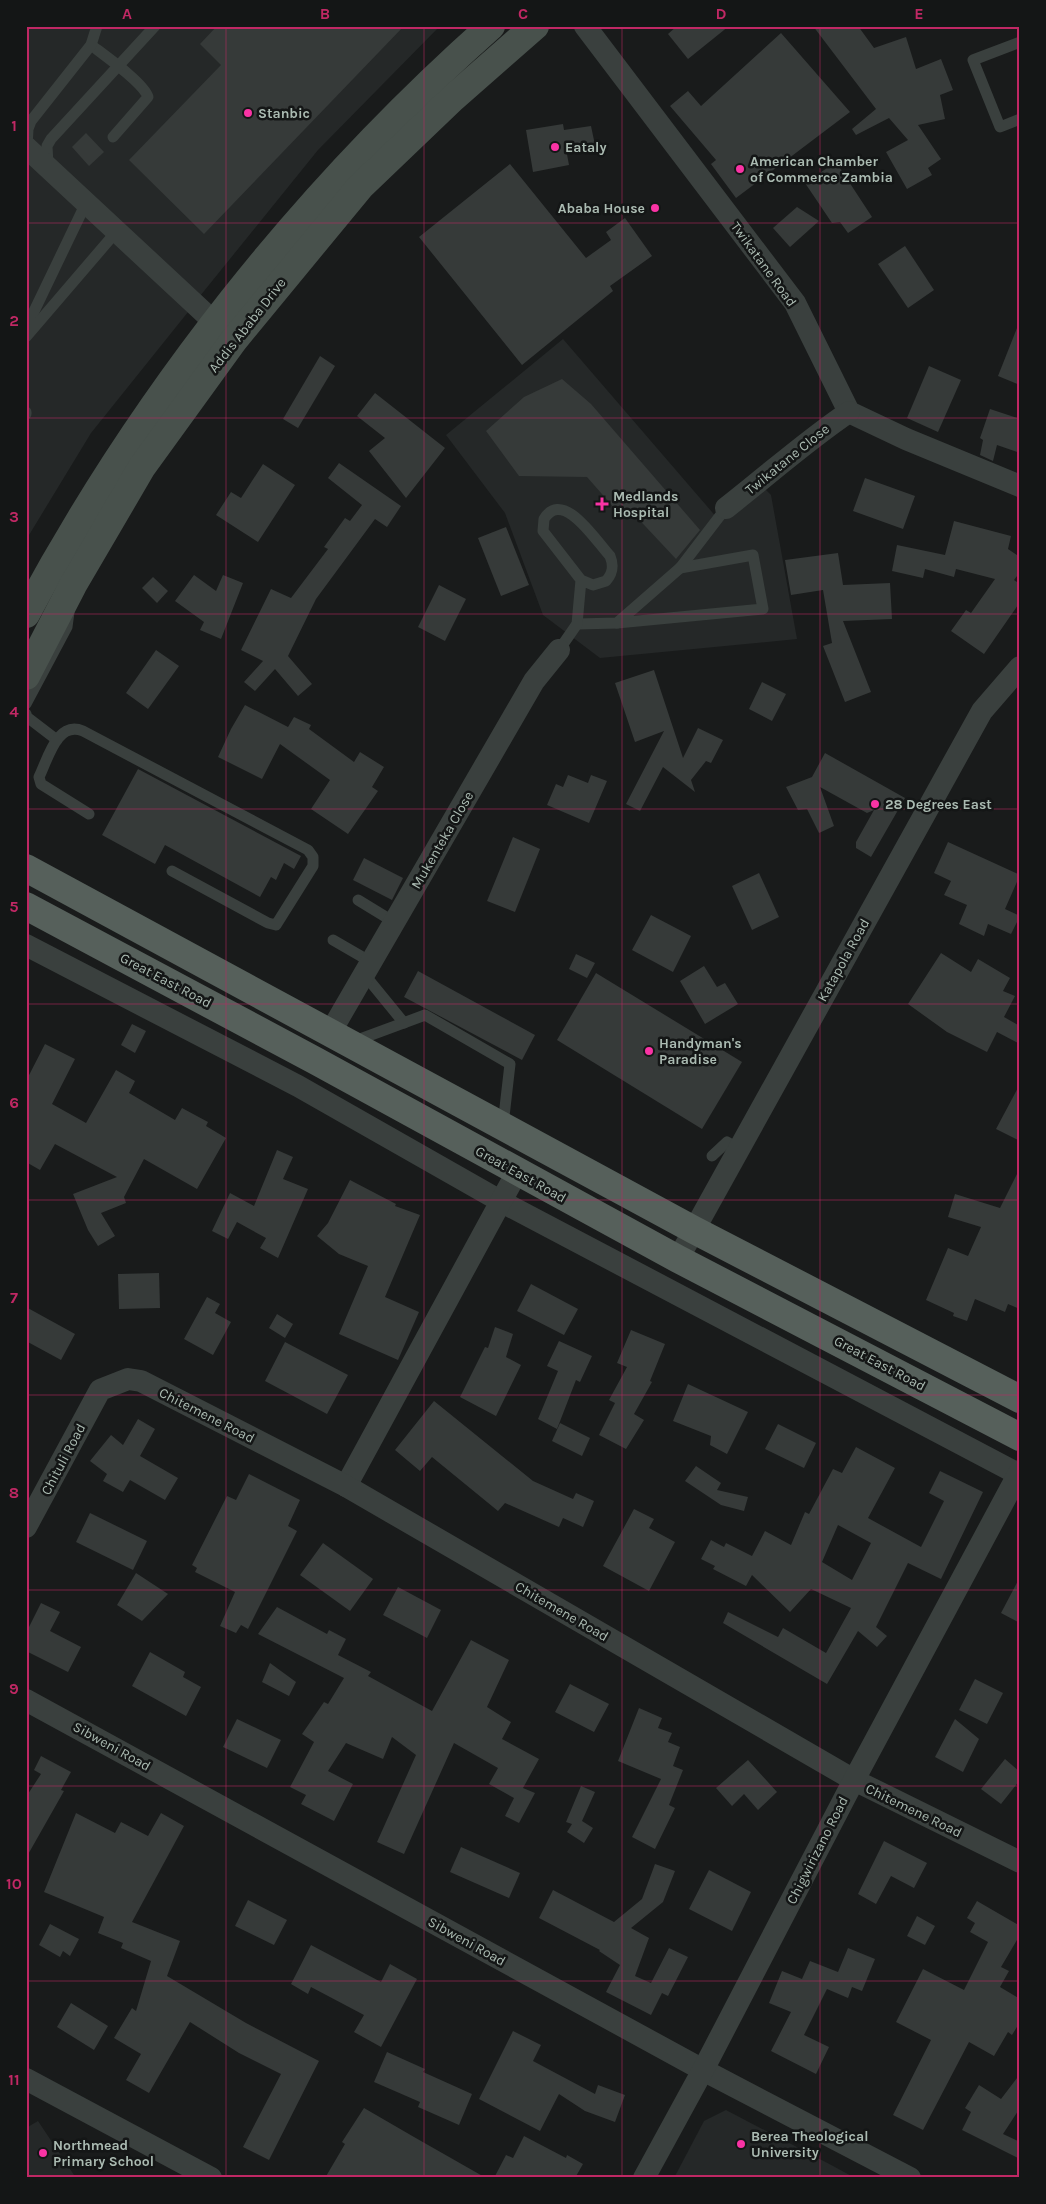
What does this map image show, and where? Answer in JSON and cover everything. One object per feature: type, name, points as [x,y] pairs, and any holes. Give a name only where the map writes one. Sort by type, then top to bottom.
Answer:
[{"type":"main road","name":"Addis Ababa Drive","points":[[26,676],[73,585],[224,332],[340,172],[435,76],[491,26]]},
{"type":"main road","name":"Addis Ababa Drive","points":[[26,614],[119,455],[224,332],[360,187],[453,98],[535,26]]},
{"type":"main road","points":[[26,868],[694,1230],[1020,1399]]},
{"type":"main road","name":"Great East Road","points":[[26,906],[316,1061],[678,1259],[1020,1437]]},
{"type":"street","name":"Twikatane Road","points":[[585,26],[795,303],[849,412]]},
{"type":"street","points":[[27,148],[224,332]]},
{"type":"street","points":[[849,412],[906,439],[1020,486]]},
{"type":"street","name":"Twikatane Close","points":[[726,508],[781,466],[813,437],[849,412]]},
{"type":"street","name":"Mukenteka Close","points":[[340,1038],[367,968],[534,682],[559,650]]},
{"type":"street","name":"Katapola Road","points":[[678,1259],[982,711],[1020,668]]},
{"type":"street","points":[[26,944],[298,1086],[502,1202],[1019,1473]]},
{"type":"street","points":[[346,1486],[517,1172]]},
{"type":"street","name":"Chitemene Road","points":[[100,1390],[128,1379],[141,1381],[346,1486],[854,1780],[1020,1862]]},
{"type":"street","name":"Chituli Road","points":[[26,1527],[100,1390]]},
{"type":"street","name":"Chigwirizano Road","points":[[644,2178],[703,2070],[854,1780],[1019,1473]]},
{"type":"street","name":"Sibweni Road","points":[[26,1700],[703,2070],[910,2178]]},
{"type":"street","points":[[26,2078],[211,2178]]},
{"type":"lane","points":[[27,148],[28,129],[31,121],[91,45],[97,26]]},
{"type":"lane","points":[[48,167],[47,146],[51,139],[155,26]]},
{"type":"lane","points":[[1020,42],[973,60],[1000,127],[1020,119]]},
{"type":"lane","points":[[91,45],[147,92],[148,97],[112,137]]},
{"type":"lane","points":[[26,328],[86,203]]},
{"type":"lane","points":[[26,337],[116,232]]},
{"type":"lane","points":[[559,650],[577,624],[581,580],[543,531],[544,519],[552,510],[558,508],[570,511],[610,556],[613,570],[606,581],[593,585],[581,580]]},
{"type":"lane","points":[[617,623],[680,568],[726,508]]},
{"type":"lane","points":[[577,624],[617,623],[763,609],[753,556],[680,568]]},
{"type":"lane","points":[[26,704],[67,627],[73,585]]},
{"type":"lane","points":[[26,714],[27,717],[57,740]]},
{"type":"lane","points":[[89,814],[41,784],[39,777],[57,740],[66,730],[76,728],[83,731],[308,850],[313,857],[312,866],[276,925],[268,923],[172,871]]},
{"type":"lane","points":[[358,900],[394,922]]},
{"type":"lane","points":[[333,940],[367,968],[404,1023]]},
{"type":"lane","points":[[340,1038],[404,1023],[425,1015],[510,1064],[503,1126]]},
{"type":"lane","points":[[712,1156],[727,1142],[739,1149]]},
{"type":"shaded area","points":[[26,26],[440,26],[318,150],[196,301],[26,143]]},
{"type":"shaded area","points":[[26,152],[192,307],[91,433],[26,540]]},
{"type":"shaded area","name":"Medlands Hospital","points":[[563,339],[718,519],[763,487],[771,495],[797,639],[600,658],[543,615],[505,513],[446,435]]},
{"type":"shaded area","name":"Berea Theological University","points":[[726,2110],[855,2178],[674,2178],[704,2121]]},
{"type":"shaded area","name":"Northmead Primary School","points":[[38,2121],[76,2178],[26,2178],[26,2128]]},
{"type":"building","name":"Stanbic","points":[[217,26],[404,26],[204,234],[129,160],[221,65],[200,44]]},
{"type":"building","points":[[677,26],[729,26],[688,59],[668,34]]},
{"type":"building","points":[[813,26],[858,26],[874,48],[906,37],[916,69],[941,59],[953,90],[940,95],[945,119],[918,125],[941,159],[928,168],[932,175],[907,189],[886,152],[908,140],[889,118],[856,135],[852,129],[876,109]]},
{"type":"building","points":[[781,33],[850,112],[736,198],[711,164],[716,160],[670,106],[688,91],[701,106]]},
{"type":"building","name":"Eataly","points":[[563,124],[564,130],[591,126],[595,145],[566,149],[569,165],[533,172],[526,130]]},
{"type":"building","points":[[86,133],[104,152],[89,166],[72,147]]},
{"type":"building","points":[[836,162],[872,217],[848,233],[840,222],[832,223],[805,183]]},
{"type":"building","points":[[510,164],[586,258],[611,240],[606,232],[625,218],[652,256],[610,286],[613,291],[522,365],[419,237]]},
{"type":"building","points":[[797,207],[819,221],[790,247],[773,228]]},
{"type":"building","points":[[905,246],[934,290],[908,308],[878,264]]},
{"type":"building","points":[[1020,323],[1020,385],[998,376]]},
{"type":"building","points":[[320,356],[335,366],[298,428],[283,419]]},
{"type":"building","points":[[929,366],[961,380],[938,432],[907,418]]},
{"type":"building","points":[[562,379],[591,404],[700,530],[676,559],[631,511],[623,518],[587,477],[519,476],[486,431],[524,397]]},
{"type":"building","points":[[375,393],[445,448],[406,498],[369,451],[385,438],[357,416]]},
{"type":"building","points":[[990,409],[1020,419],[1020,453],[997,445],[993,461],[980,455],[983,440],[980,438]]},
{"type":"building","points":[[339,463],[401,506],[387,527],[375,519],[316,599],[288,656],[312,684],[298,696],[275,669],[255,691],[244,682],[263,661],[241,650],[271,589],[291,598],[328,549],[324,547],[345,518],[350,521],[362,505],[328,478]]},
{"type":"building","points":[[263,464],[295,485],[258,542],[216,515],[231,492],[241,498]]},
{"type":"building","points":[[865,478],[915,496],[903,529],[853,511]]},
{"type":"building","points":[[954,521],[1011,536],[1008,549],[1020,557],[1020,572],[1014,580],[1020,584],[1020,602],[984,654],[951,631],[966,610],[971,613],[995,579],[956,569],[954,577],[925,569],[923,578],[892,571],[897,545],[945,555]]},
{"type":"building","points":[[506,527],[529,585],[501,596],[478,538]]},
{"type":"building","points":[[838,553],[843,585],[890,583],[892,619],[843,621],[871,692],[845,702],[823,646],[832,643],[823,590],[791,595],[785,560]]},
{"type":"building","points":[[194,575],[216,591],[223,575],[243,583],[221,639],[200,630],[204,622],[175,601]]},
{"type":"building","points":[[153,577],[168,591],[157,603],[142,588]]},
{"type":"building","points":[[439,585],[466,599],[445,641],[418,627]]},
{"type":"building","points":[[156,650],[179,666],[148,709],[126,693]]},
{"type":"building","points":[[654,670],[683,758],[698,728],[723,740],[711,763],[706,761],[691,780],[695,792],[663,767],[640,811],[626,804],[664,731],[635,742],[615,683]]},
{"type":"building","points":[[762,682],[786,694],[772,721],[749,709]]},
{"type":"building","points":[[245,705],[288,727],[294,717],[311,725],[309,729],[354,762],[360,752],[384,767],[372,787],[378,791],[348,834],[311,809],[330,780],[280,744],[262,779],[218,757]]},
{"type":"building","name":"28 Degrees East","points":[[825,753],[905,798],[871,857],[856,848],[856,842],[874,810],[867,813],[820,787],[834,826],[819,833],[807,809],[798,810],[786,787],[812,777]]},
{"type":"building","points":[[138,769],[301,856],[294,869],[284,863],[276,880],[271,877],[260,897],[165,845],[155,864],[102,835]]},
{"type":"building","points":[[568,775],[588,783],[591,775],[607,781],[589,823],[547,805],[556,784],[563,787]]},
{"type":"building","points":[[513,837],[540,849],[515,912],[487,901]]},
{"type":"building","points":[[948,842],[1020,875],[1005,909],[1020,916],[1011,934],[988,924],[984,936],[959,924],[967,905],[944,895],[951,881],[934,873]]},
{"type":"building","points":[[364,858],[403,878],[392,900],[353,880]]},
{"type":"building","points":[[759,873],[779,917],[752,930],[732,886]]},
{"type":"building","points":[[651,915],[691,936],[673,972],[632,950]]},
{"type":"building","points":[[941,953],[971,972],[978,959],[1010,978],[1003,991],[1015,996],[1004,1017],[1020,1026],[1020,1044],[997,1032],[987,1052],[947,1032],[908,1004]]},
{"type":"building","points":[[576,954],[595,963],[587,978],[569,969]]},
{"type":"building","points":[[704,966],[717,987],[725,983],[738,1004],[705,1024],[680,981]]},
{"type":"building","points":[[418,971],[535,1035],[522,1060],[404,997]]},
{"type":"building","name":"Handyman's Paradise","points":[[596,973],[742,1062],[702,1129],[557,1040]]},
{"type":"building","points":[[132,1024],[146,1031],[135,1053],[121,1045]]},
{"type":"building","points":[[45,1044],[75,1059],[52,1104],[86,1123],[116,1070],[135,1081],[129,1093],[175,1120],[182,1108],[208,1122],[206,1126],[226,1138],[197,1189],[144,1159],[124,1197],[126,1203],[101,1213],[115,1236],[98,1246],[88,1230],[73,1194],[117,1177],[55,1144],[40,1170],[26,1162],[26,1081]]},
{"type":"building","points":[[1020,1084],[1020,1141],[996,1129]]},
{"type":"building","points":[[277,1150],[293,1157],[283,1179],[308,1189],[278,1258],[260,1248],[266,1238],[237,1222],[228,1239],[212,1231],[230,1193],[254,1206]]},
{"type":"building","points":[[1020,1168],[1020,1309],[1008,1304],[1005,1312],[975,1299],[967,1321],[953,1316],[954,1313],[926,1300],[948,1248],[968,1256],[981,1227],[948,1217],[955,1194],[1000,1208]]},
{"type":"building","points":[[350,1180],[396,1204],[395,1206],[420,1215],[385,1297],[419,1312],[398,1360],[339,1334],[368,1266],[339,1254],[317,1236],[328,1223]]},
{"type":"building","points":[[159,1273],[160,1308],[119,1309],[118,1274]]},
{"type":"building","points":[[531,1284],[578,1309],[564,1335],[517,1311]]},
{"type":"building","points":[[207,1297],[220,1304],[215,1313],[231,1322],[213,1355],[184,1339]]},
{"type":"building","points":[[26,1307],[75,1334],[61,1360],[26,1341]]},
{"type":"building","points":[[277,1314],[293,1324],[285,1338],[269,1328]]},
{"type":"building","points":[[495,1327],[513,1334],[506,1357],[521,1365],[496,1416],[460,1397],[485,1347],[488,1348]]},
{"type":"building","points":[[631,1330],[665,1344],[650,1381],[652,1382],[634,1414],[644,1420],[626,1449],[599,1435],[615,1403],[609,1400],[627,1367],[617,1363]]},
{"type":"building","points":[[559,1341],[592,1356],[580,1382],[576,1380],[557,1429],[538,1419],[558,1371],[547,1366]]},
{"type":"building","points":[[285,1342],[348,1375],[327,1414],[265,1381]]},
{"type":"building","points":[[688,1384],[748,1412],[727,1454],[710,1445],[711,1436],[673,1421]]},
{"type":"building","points":[[434,1401],[533,1481],[573,1499],[576,1493],[594,1501],[583,1527],[563,1518],[559,1527],[505,1503],[498,1511],[432,1457],[420,1471],[395,1450]]},
{"type":"building","points":[[138,1419],[155,1429],[140,1456],[178,1478],[165,1500],[130,1480],[123,1492],[103,1481],[107,1474],[90,1461],[111,1435],[123,1445]]},
{"type":"building","points":[[560,1423],[590,1438],[582,1456],[552,1441]]},
{"type":"building","points":[[778,1424],[816,1443],[804,1468],[765,1449]]},
{"type":"building","points":[[856,1447],[895,1468],[868,1518],[921,1547],[944,1501],[929,1493],[940,1471],[983,1492],[941,1579],[908,1563],[876,1627],[887,1636],[877,1647],[858,1631],[827,1684],[723,1623],[728,1612],[778,1637],[783,1628],[826,1653],[851,1608],[811,1589],[790,1612],[752,1575],[746,1586],[713,1569],[715,1566],[701,1559],[711,1540],[724,1547],[726,1543],[752,1556],[765,1531],[791,1545],[805,1512],[809,1514],[833,1469],[842,1473]],"holes":[[[838,1525],[871,1543],[852,1580],[822,1562]]]},
{"type":"building","points":[[696,1466],[721,1483],[717,1490],[748,1497],[744,1511],[721,1505],[685,1481]]},
{"type":"building","points":[[249,1474],[300,1500],[288,1526],[297,1531],[248,1629],[241,1625],[236,1633],[220,1626],[235,1592],[195,1572],[197,1568],[192,1565],[227,1496],[236,1500]]},
{"type":"building","points":[[634,1509],[654,1519],[649,1528],[675,1542],[649,1591],[603,1566]]},
{"type":"building","points":[[90,1513],[147,1541],[133,1570],[76,1542]]},
{"type":"building","points":[[323,1543],[373,1579],[350,1611],[300,1575]]},
{"type":"building","points":[[136,1573],[168,1594],[142,1621],[117,1605]]},
{"type":"building","points":[[1020,1577],[1020,1623],[1001,1613]]},
{"type":"building","points":[[398,1587],[441,1610],[427,1638],[383,1615]]},
{"type":"building","points":[[41,1603],[60,1612],[50,1631],[81,1647],[68,1672],[26,1651],[26,1633]]},
{"type":"building","points":[[277,1607],[327,1634],[329,1630],[346,1639],[338,1655],[371,1672],[368,1676],[432,1711],[471,1640],[509,1660],[487,1707],[511,1722],[502,1739],[539,1759],[523,1788],[535,1793],[519,1823],[505,1816],[514,1798],[489,1784],[498,1768],[454,1743],[404,1854],[377,1842],[416,1755],[392,1737],[383,1759],[346,1743],[328,1771],[353,1784],[334,1821],[301,1804],[306,1795],[290,1787],[314,1742],[302,1734],[324,1702],[328,1704],[344,1678],[258,1634]]},
{"type":"building","points":[[150,1652],[185,1672],[183,1677],[201,1687],[186,1716],[132,1686]]},
{"type":"building","points":[[270,1663],[296,1682],[289,1696],[262,1682]]},
{"type":"building","points":[[975,1679],[1003,1693],[987,1724],[959,1710]]},
{"type":"building","points":[[570,1684],[609,1704],[594,1732],[555,1712]]},
{"type":"building","points":[[639,1708],[662,1718],[658,1728],[672,1733],[668,1742],[680,1747],[673,1766],[683,1770],[669,1805],[675,1808],[655,1849],[632,1837],[661,1779],[618,1761]]},
{"type":"building","points":[[237,1719],[281,1740],[267,1768],[223,1747]]},
{"type":"building","points":[[955,1719],[979,1739],[963,1772],[935,1757]]},
{"type":"building","points":[[41,1756],[71,1772],[61,1790],[64,1791],[26,1858],[26,1797],[41,1774],[34,1770]]},
{"type":"building","points":[[1005,1759],[1020,1772],[1020,1780],[1001,1804],[981,1789]]},
{"type":"building","points":[[748,1760],[777,1792],[758,1810],[744,1794],[732,1806],[716,1788]]},
{"type":"building","points":[[581,1786],[595,1792],[582,1821],[593,1828],[584,1843],[567,1832],[572,1824],[566,1822]]},
{"type":"building","points":[[76,1813],[115,1833],[121,1822],[148,1836],[161,1813],[184,1826],[132,1922],[180,1941],[167,1976],[246,2023],[319,2061],[269,2160],[243,2147],[281,2074],[239,2053],[190,2022],[149,2093],[126,2080],[141,2054],[114,2038],[132,2008],[136,2011],[151,1961],[121,1948],[123,1943],[98,1933],[104,1917],[44,1892]]},
{"type":"building","points":[[884,1841],[927,1863],[914,1888],[891,1876],[876,1904],[858,1894]]},
{"type":"building","points":[[461,1847],[520,1873],[509,1898],[450,1872]]},
{"type":"building","points":[[655,1864],[675,1871],[663,1902],[631,1928],[649,1938],[635,1976],[651,1983],[669,1948],[688,1957],[668,1996],[662,1993],[651,2015],[606,1992],[620,1965],[600,1950],[539,1918],[553,1890],[614,1922],[642,1899]]},
{"type":"building","points":[[709,1870],[751,1892],[732,1931],[689,1909]]},
{"type":"building","points":[[248,1900],[287,1920],[274,1945],[235,1926]]},
{"type":"building","points":[[977,1901],[1020,1926],[1020,1935],[1001,1967],[1009,1971],[1000,1987],[1020,1999],[1020,2022],[1012,2035],[1008,2032],[994,2056],[969,2042],[923,2130],[893,2115],[931,2040],[896,2022],[923,1969],[964,1990],[988,1942],[970,1932],[975,1923],[967,1918]]},
{"type":"building","points":[[917,1916],[935,1926],[925,1945],[907,1936]]},
{"type":"building","points":[[50,1924],[79,1939],[70,1956],[63,1951],[60,1957],[39,1945]]},
{"type":"building","points":[[311,1945],[381,1982],[390,1964],[417,1979],[381,2047],[354,2032],[364,2015],[311,1987],[308,1994],[291,1984]]},
{"type":"building","points":[[848,1948],[875,1959],[862,1991],[852,1987],[848,1998],[827,1989],[804,2035],[829,2047],[816,2074],[771,2051],[791,2012],[769,2003],[782,1971],[802,1979],[810,1961],[838,1972]]},
{"type":"building","points":[[71,2003],[108,2026],[94,2050],[57,2027]]},
{"type":"building","points":[[513,2031],[541,2045],[533,2061],[595,2094],[598,2085],[625,2095],[615,2122],[585,2111],[559,2094],[540,2131],[479,2099]]},
{"type":"building","points":[[387,2052],[425,2069],[423,2072],[472,2094],[459,2125],[418,2107],[420,2102],[374,2082]]},
{"type":"building","points":[[1020,2074],[1020,2108],[1003,2134],[1020,2142],[1020,2159],[962,2130],[971,2112],[965,2108],[979,2085],[1001,2099]]},
{"type":"building","points":[[364,2108],[486,2178],[325,2178],[345,2144],[342,2142]]},
{"type":"building","points":[[524,2136],[566,2158],[567,2155],[583,2164],[575,2178],[494,2178],[506,2155],[513,2158]]},
{"type":"place","name":"Stanbic","points":[[248,113]]},
{"type":"place","name":"Eataly","points":[[555,147]]},
{"type":"place","name":"American Chamber of Commerce Zambia","points":[[740,169]]},
{"type":"place","name":"Ababa House","points":[[655,208]]},
{"type":"place","name":"Medlands Hospital","points":[[602,504]]},
{"type":"place","name":"28 Degrees East","points":[[875,804]]},
{"type":"place","name":"Handyman's Paradise","points":[[649,1051]]},
{"type":"place","name":"Berea Theological University","points":[[741,2144]]},
{"type":"place","name":"Northmead Primary School","points":[[43,2153]]}]
